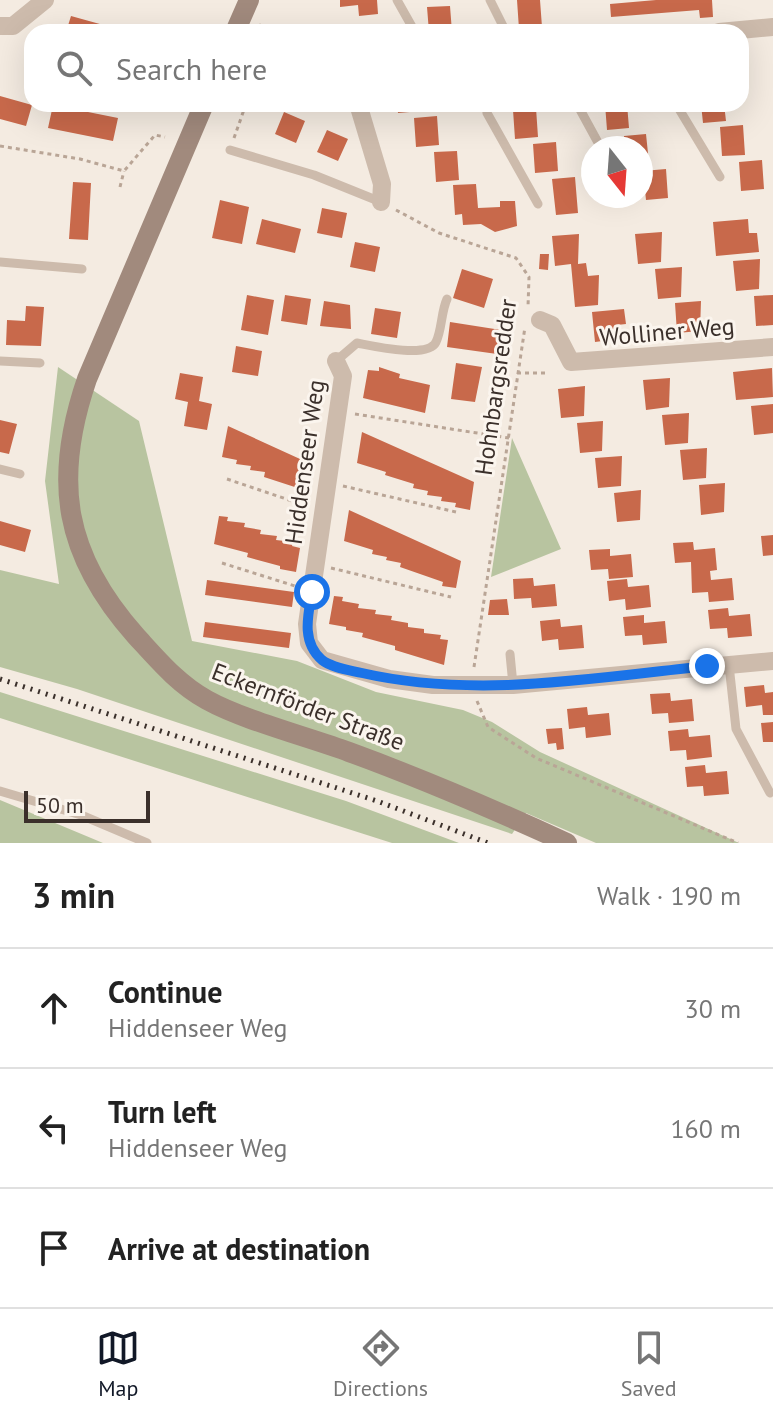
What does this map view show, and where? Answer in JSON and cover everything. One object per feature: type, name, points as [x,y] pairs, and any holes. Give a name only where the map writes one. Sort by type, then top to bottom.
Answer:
[{"type":"street","points":[[0,26],[13,26],[45,0]]},
{"type":"street","points":[[238,24],[249,0]]},
{"type":"street","points":[[749,29],[773,27]]},
{"type":"street","name":"Eckernförder Straße","points":[[201,112],[72,421],[67,468],[71,511],[80,551],[93,581],[111,607],[160,663],[209,701],[413,775],[567,843]]},
{"type":"street","points":[[360,112],[382,184],[381,202]]},
{"type":"street","name":"Wolliner Weg","points":[[540,320],[552,325],[571,362],[773,347]]},
{"type":"street","name":"Hiddenseer Weg","points":[[336,361],[343,376],[307,624],[309,643],[322,660],[339,668],[389,679],[471,687],[773,661]]},
{"type":"lane","points":[[397,0],[410,24]]},
{"type":"lane","points":[[490,0],[502,24]]},
{"type":"lane","points":[[487,112],[538,204]]},
{"type":"lane","points":[[581,112],[594,136]]},
{"type":"lane","points":[[681,112],[720,177]]},
{"type":"lane","points":[[230,150],[314,175],[381,202]]},
{"type":"lane","points":[[0,262],[82,269]]},
{"type":"lane","points":[[336,361],[357,343],[419,351],[430,349],[436,342],[440,315],[447,299]]},
{"type":"lane","points":[[0,361],[40,363]]},
{"type":"lane","points":[[0,469],[20,474]]},
{"type":"lane","points":[[510,654],[513,685]]},
{"type":"lane","points":[[729,665],[736,729],[770,793]]},
{"type":"lane","points":[[0,791],[81,815],[147,843]]},
{"type":"path","points":[[230,150],[243,112]]},
{"type":"path","points":[[120,187],[124,171],[155,135],[165,137]]},
{"type":"path","points":[[0,146],[80,159],[124,171]]},
{"type":"path","name":"Hohnbargsredder","points":[[381,202],[439,233],[516,258],[529,277],[529,302],[471,687]]},
{"type":"path","points":[[517,373],[547,373]]},
{"type":"path","points":[[339,411],[509,438]]},
{"type":"path","points":[[227,479],[323,511]]},
{"type":"path","points":[[328,483],[456,512]]},
{"type":"path","points":[[222,563],[312,592]]},
{"type":"path","points":[[316,564],[451,597]]},
{"type":"path","points":[[471,687],[488,727],[536,758],[738,843]]},
{"type":"green space","points":[[58,367],[139,421],[192,641],[297,661],[376,692],[463,710],[492,722],[540,752],[739,843],[596,843],[526,813],[512,834],[77,689],[0,667],[0,570],[59,584],[45,481]]},
{"type":"green space","points":[[512,438],[561,549],[491,577]]},
{"type":"green space","points":[[0,692],[346,801],[459,843],[392,843],[0,718]]},
{"type":"green space","points":[[0,800],[103,843],[0,843]]},
{"type":"building","points":[[340,0],[377,0],[378,14],[359,16],[358,5],[340,7]]},
{"type":"building","points":[[517,0],[540,0],[542,24],[519,24]]},
{"type":"building","points":[[712,0],[713,17],[700,18],[699,10],[611,17],[610,4]]},
{"type":"building","points":[[450,6],[451,24],[428,24],[427,7]]},
{"type":"building","points":[[71,16],[100,24],[68,24]]},
{"type":"building","points":[[0,96],[24,103],[24,112],[30,112],[26,126],[0,119]]},
{"type":"building","points":[[51,112],[88,112],[118,118],[113,141],[48,128]]},
{"type":"building","points":[[284,112],[305,121],[296,143],[275,134]]},
{"type":"building","points":[[513,112],[536,112],[538,137],[515,139]]},
{"type":"building","points":[[606,112],[628,112],[629,128],[607,130]]},
{"type":"building","points":[[702,112],[725,112],[726,121],[703,123]]},
{"type":"building","points":[[437,116],[439,145],[416,147],[414,118]]},
{"type":"building","points":[[743,125],[745,155],[722,156],[720,127]]},
{"type":"building","points":[[327,130],[348,139],[338,161],[317,152]]},
{"type":"building","points":[[556,142],[558,171],[535,173],[533,144]]},
{"type":"building","points":[[457,151],[459,180],[436,182],[434,152]]},
{"type":"building","points":[[762,160],[764,189],[741,191],[739,162]]},
{"type":"building","points":[[666,169],[668,198],[653,199],[653,170]]},
{"type":"building","points":[[575,177],[578,213],[556,215],[552,179]]},
{"type":"building","points":[[73,182],[91,183],[88,240],[69,239]]},
{"type":"building","points":[[476,184],[478,208],[500,207],[500,201],[515,201],[517,226],[495,232],[481,224],[463,225],[462,214],[455,215],[453,185]]},
{"type":"building","points":[[220,200],[249,207],[242,244],[212,238]]},
{"type":"building","points":[[322,208],[347,213],[342,238],[317,233]]},
{"type":"building","points":[[262,219],[301,229],[295,253],[256,244]]},
{"type":"building","points":[[748,219],[749,233],[757,233],[759,252],[716,256],[713,222]]},
{"type":"building","points":[[662,232],[661,262],[638,264],[635,234]]},
{"type":"building","points":[[579,234],[578,264],[586,263],[588,276],[599,275],[598,305],[575,307],[571,264],[555,266],[552,236]]},
{"type":"building","points":[[355,242],[380,247],[375,272],[350,267]]},
{"type":"building","points":[[540,254],[549,254],[548,270],[539,269]]},
{"type":"building","points":[[760,259],[759,289],[736,291],[733,261]]},
{"type":"building","points":[[682,267],[681,297],[658,299],[655,269]]},
{"type":"building","points":[[462,269],[493,279],[484,308],[453,298]]},
{"type":"building","points":[[247,295],[274,300],[268,335],[241,330]]},
{"type":"building","points":[[285,295],[311,299],[307,325],[281,321]]},
{"type":"building","points":[[773,295],[773,325],[756,326],[754,296]]},
{"type":"building","points":[[324,301],[350,305],[351,329],[320,326]]},
{"type":"building","points":[[701,301],[700,331],[677,333],[675,303]]},
{"type":"building","points":[[26,306],[44,307],[41,346],[6,345],[7,320],[25,321]]},
{"type":"building","points":[[375,308],[401,312],[397,338],[371,334]]},
{"type":"building","points":[[624,309],[626,324],[617,325],[618,339],[595,342],[592,312]]},
{"type":"building","points":[[450,322],[501,330],[497,354],[447,347]]},
{"type":"building","points":[[236,346],[262,351],[258,376],[232,372]]},
{"type":"building","points":[[456,363],[482,367],[475,402],[451,399]]},
{"type":"building","points":[[379,367],[400,374],[399,378],[430,385],[425,413],[363,398],[368,370],[379,371]]},
{"type":"building","points":[[772,368],[773,397],[736,400],[733,372]]},
{"type":"building","points":[[180,373],[203,377],[199,401],[212,404],[207,430],[184,426],[188,402],[175,399]]},
{"type":"building","points":[[670,378],[669,407],[646,410],[643,380]]},
{"type":"building","points":[[585,386],[584,416],[561,418],[558,389]]},
{"type":"building","points":[[773,404],[773,433],[754,435],[751,406]]},
{"type":"building","points":[[689,413],[688,443],[665,445],[662,415]]},
{"type":"building","points":[[0,420],[17,424],[9,454],[0,452]]},
{"type":"building","points":[[603,421],[602,451],[580,453],[577,423]]},
{"type":"building","points":[[228,426],[311,464],[307,491],[264,477],[265,472],[250,470],[251,466],[236,464],[237,460],[222,457]]},
{"type":"building","points":[[362,432],[474,482],[470,510],[455,507],[456,503],[441,501],[442,497],[427,495],[428,491],[413,488],[414,484],[357,463]]},
{"type":"building","points":[[707,448],[706,478],[683,480],[680,450]]},
{"type":"building","points":[[622,456],[621,486],[598,488],[595,458]]},
{"type":"building","points":[[725,483],[724,512],[701,515],[699,485]]},
{"type":"building","points":[[641,490],[640,520],[617,522],[614,493]]},
{"type":"building","points":[[349,510],[461,561],[456,588],[442,586],[443,582],[400,567],[401,563],[372,554],[373,550],[344,541]]},
{"type":"building","points":[[219,516],[228,517],[227,521],[245,523],[244,527],[261,530],[260,534],[277,536],[276,540],[293,542],[292,546],[300,548],[296,572],[247,557],[248,553],[214,544]]},
{"type":"building","points":[[0,521],[31,530],[25,552],[0,545]]},
{"type":"building","points":[[773,535],[773,555],[763,556],[761,536]]},
{"type":"building","points":[[693,542],[694,550],[715,548],[717,570],[710,571],[711,580],[732,578],[734,600],[709,602],[708,592],[692,593],[691,562],[675,563],[673,543]]},
{"type":"building","points":[[610,549],[610,556],[631,554],[633,577],[609,579],[608,569],[591,570],[589,550]]},
{"type":"building","points":[[533,578],[534,586],[555,584],[557,606],[532,608],[531,598],[514,599],[513,579]]},
{"type":"building","points":[[627,579],[628,587],[649,585],[651,607],[626,610],[625,599],[609,601],[607,581]]},
{"type":"building","points":[[207,580],[294,592],[292,607],[205,595]]},
{"type":"building","points":[[334,596],[359,604],[358,608],[376,610],[375,614],[392,616],[391,620],[408,623],[408,627],[424,629],[424,633],[441,635],[440,639],[448,640],[444,665],[362,637],[363,633],[329,624]]},
{"type":"building","points":[[507,599],[509,615],[488,615],[490,600]]},
{"type":"building","points":[[728,608],[729,616],[750,614],[752,636],[728,638],[727,628],[710,629],[708,610]]},
{"type":"building","points":[[644,615],[644,623],[665,621],[667,643],[643,645],[642,635],[625,636],[623,617]]},
{"type":"building","points":[[560,619],[561,627],[582,625],[584,648],[559,650],[558,639],[542,641],[540,621]]},
{"type":"building","points":[[205,622],[291,633],[289,648],[203,637]]},
{"type":"building","points":[[764,685],[765,693],[773,692],[773,715],[763,715],[762,705],[746,707],[744,687]]},
{"type":"building","points":[[670,693],[671,701],[692,699],[694,721],[669,723],[668,713],[652,714],[650,694]]},
{"type":"building","points":[[587,707],[588,715],[609,713],[611,735],[586,738],[585,727],[569,729],[567,709]]},
{"type":"building","points":[[773,722],[773,742],[763,742],[761,723]]},
{"type":"building","points":[[562,728],[564,749],[557,750],[556,743],[548,744],[546,729]]},
{"type":"building","points":[[688,729],[689,737],[710,735],[712,757],[687,760],[686,750],[670,751],[668,731]]},
{"type":"building","points":[[705,765],[706,773],[727,771],[729,794],[704,796],[703,786],[687,787],[685,767]]},
{"type":"railway","points":[[0,679],[377,801],[488,843]]},
{"type":"route","points":[[312,592],[307,624],[309,643],[322,660],[339,668],[389,679],[471,687],[707,666]]}]
